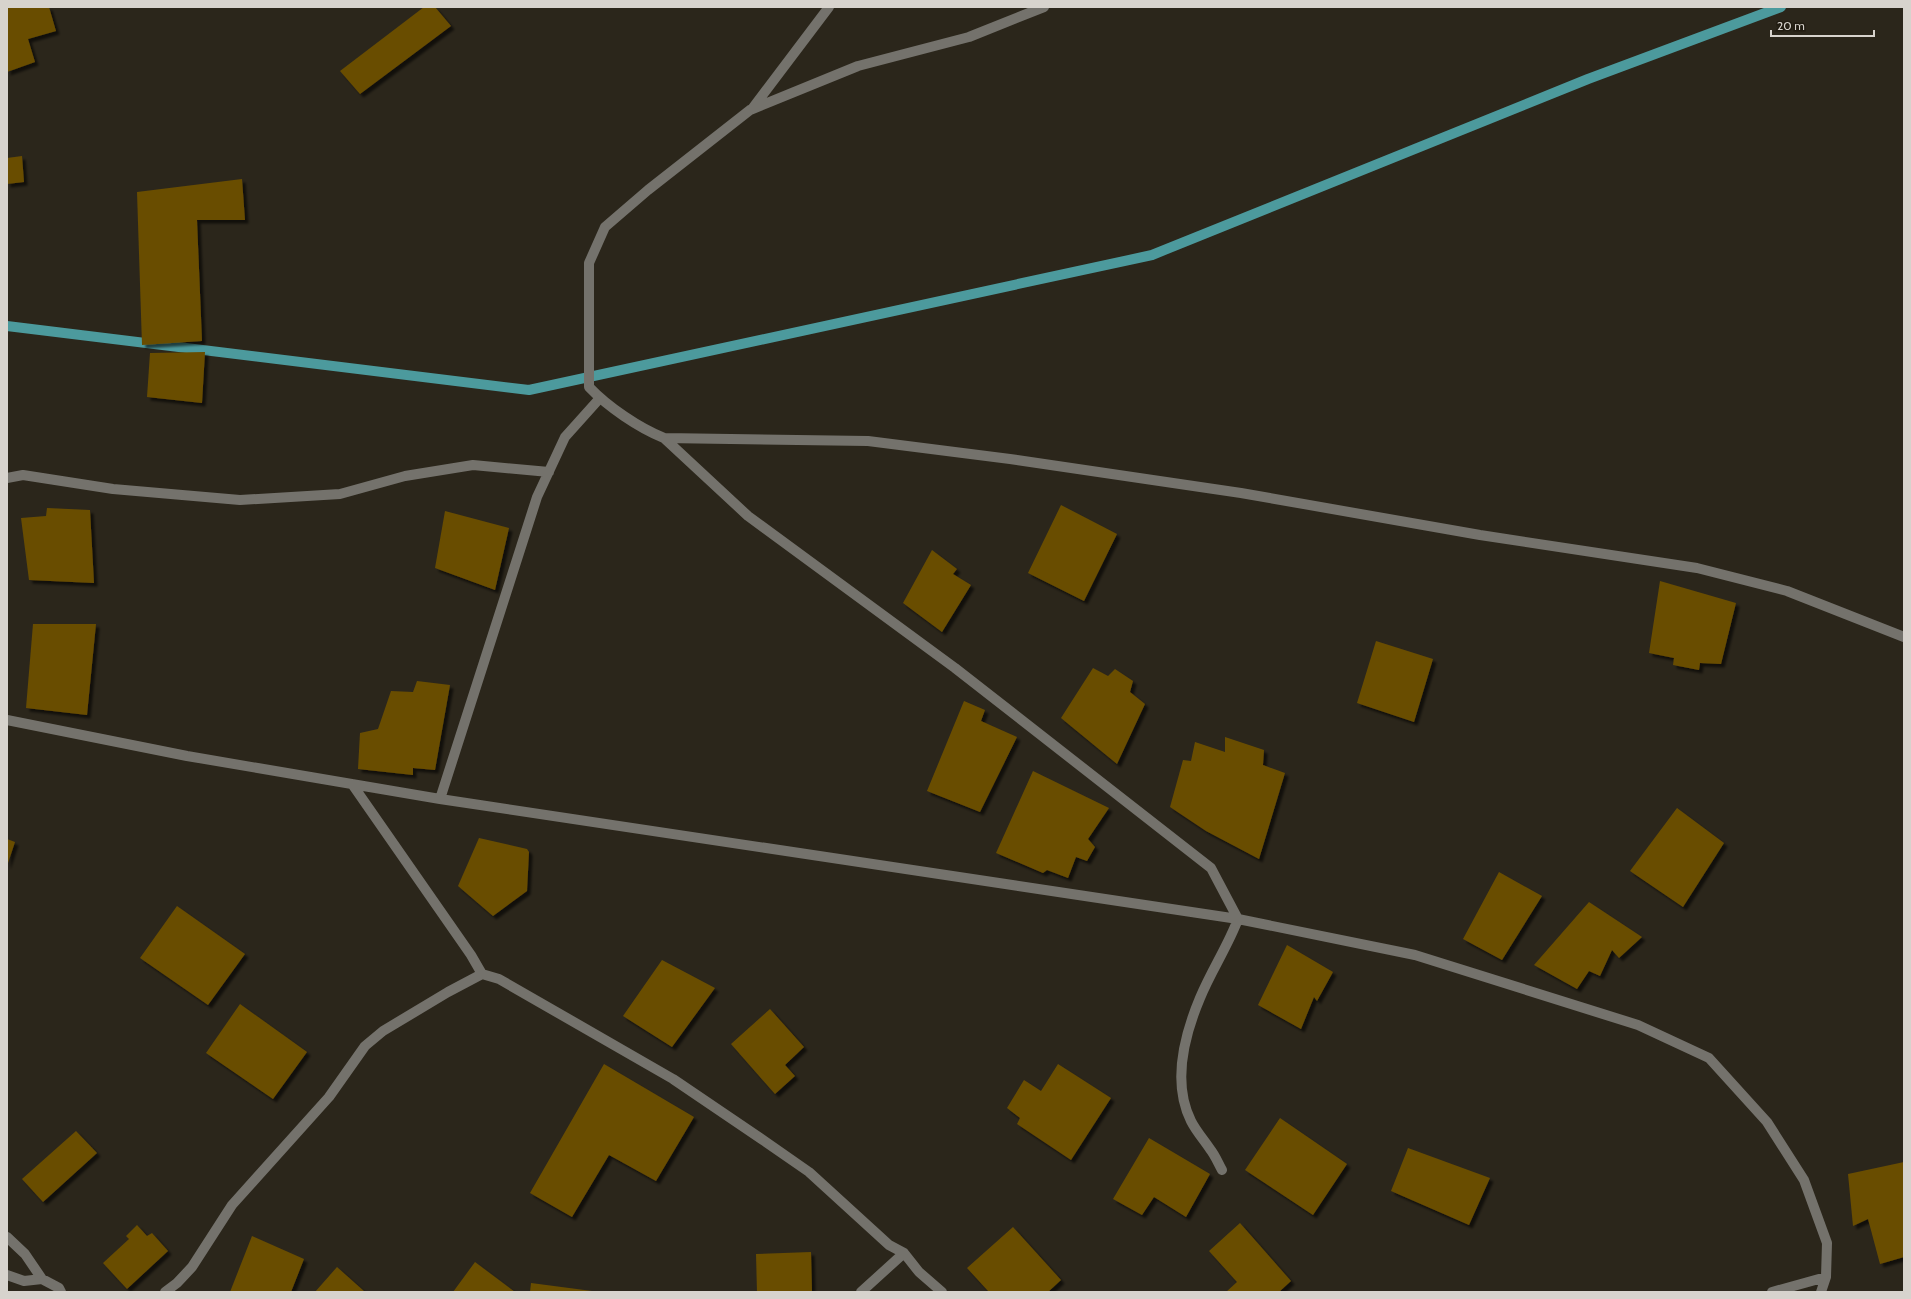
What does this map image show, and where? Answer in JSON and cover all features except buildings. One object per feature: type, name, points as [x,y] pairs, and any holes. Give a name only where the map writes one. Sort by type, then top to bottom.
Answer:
[{"type":"street","points":[[829,7],[750,110],[648,190],[605,227],[589,263],[589,387],[600,398],[650,433],[664,438],[868,441],[1010,459],[1241,493],[1480,535],[1697,568],[1788,591],[1904,637]]},
{"type":"street","points":[[750,110],[858,66],[969,37],[1044,7]]},
{"type":"street","points":[[440,798],[537,497],[565,436],[600,398]]},
{"type":"street","points":[[664,438],[748,516],[955,668],[1211,868],[1238,918],[1231,937],[1200,997],[1188,1031],[1180,1076],[1184,1101],[1191,1122],[1212,1150],[1222,1170]]},
{"type":"street","points":[[7,478],[23,475],[113,489],[240,500],[340,494],[405,476],[473,465],[549,472]]},
{"type":"street","points":[[7,720],[188,756],[352,784],[1238,918],[1415,955],[1638,1025],[1709,1058],[1767,1122],[1804,1180],[1827,1243],[1826,1276],[1821,1292]]},
{"type":"street","points":[[352,784],[482,974],[499,979],[673,1079],[760,1138],[809,1172],[888,1245],[904,1253],[919,1272],[942,1292]]},
{"type":"street","points":[[166,1292],[177,1284],[192,1267],[232,1205],[329,1097],[365,1046],[383,1031],[448,992],[482,974]]},
{"type":"street","points":[[7,1237],[25,1254],[42,1279],[59,1288],[61,1292]]},
{"type":"street","points":[[861,1292],[904,1253]]},
{"type":"street","points":[[7,1275],[24,1281],[42,1279]]},
{"type":"street","points":[[1772,1292],[1826,1276]]},
{"type":"waterway","points":[[7,326],[529,390],[1152,255],[1588,79],[1781,7]]}]
